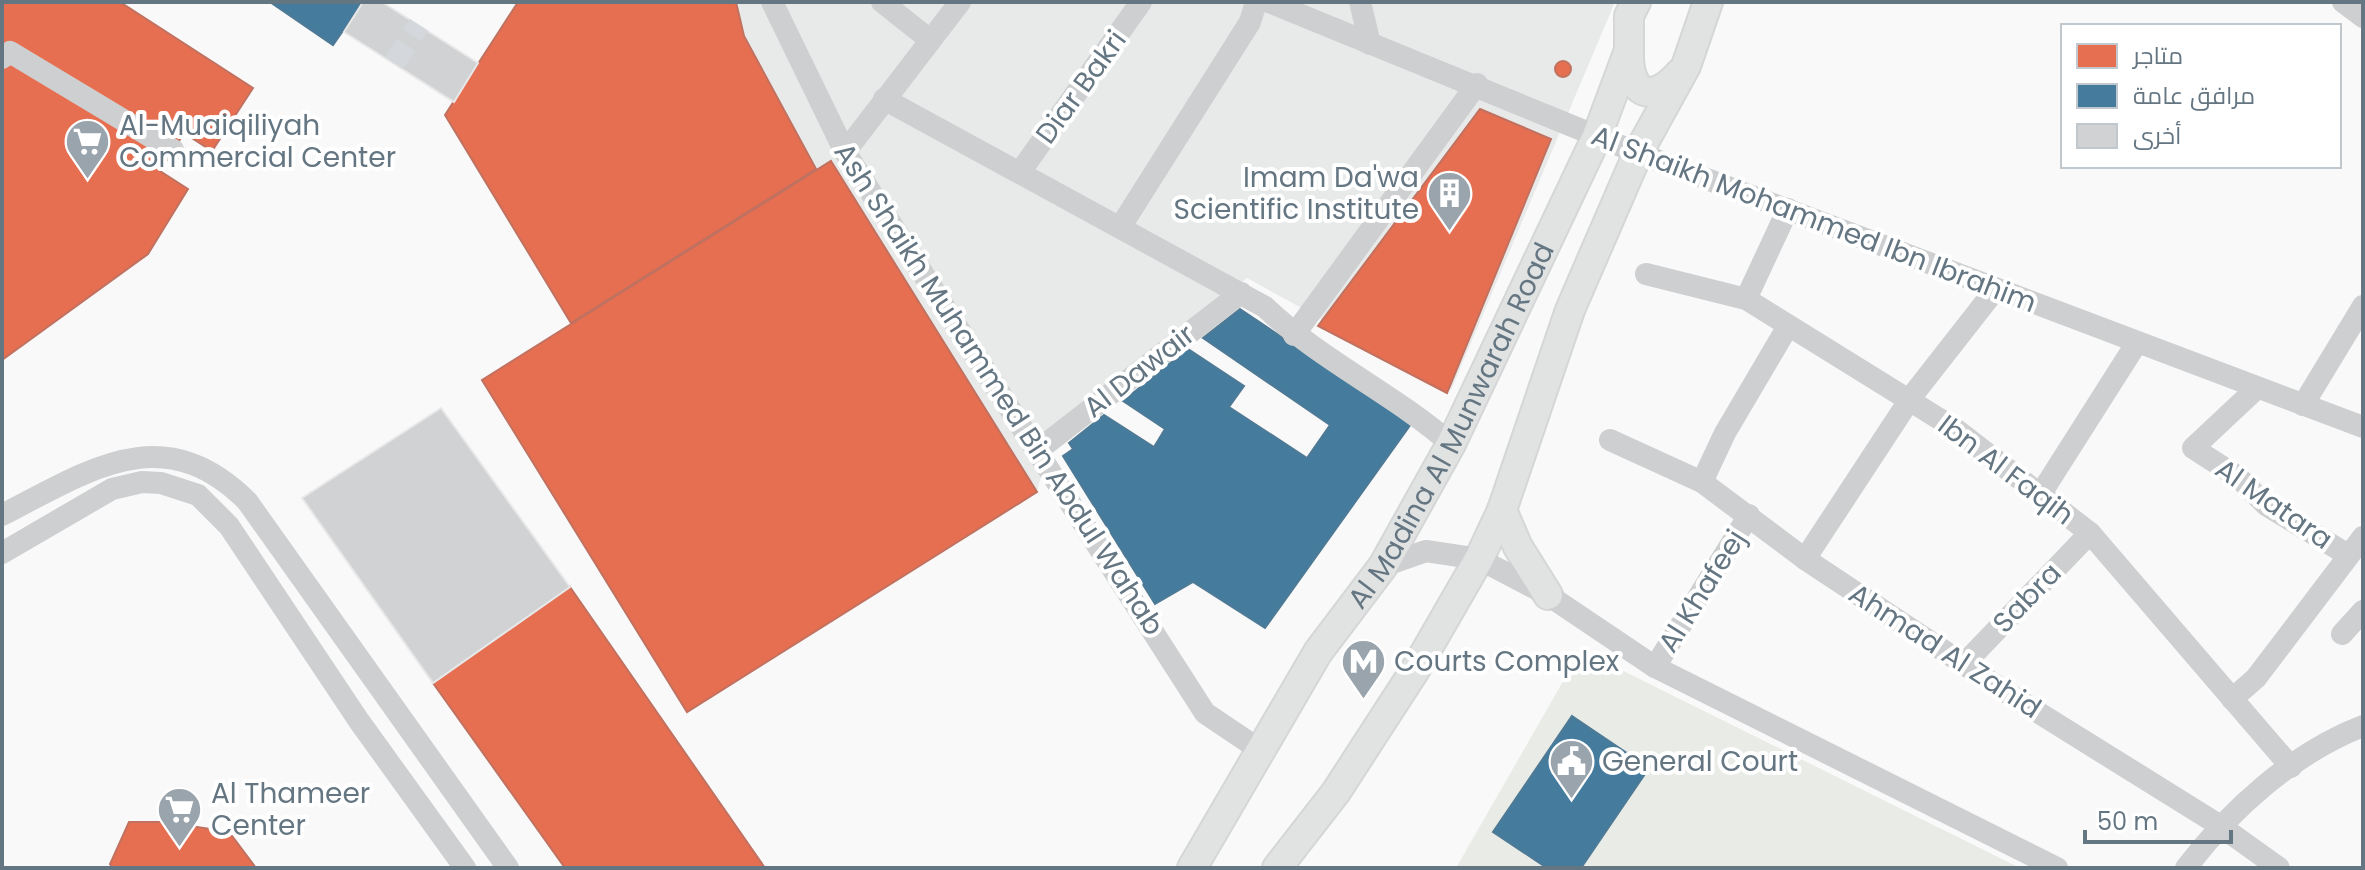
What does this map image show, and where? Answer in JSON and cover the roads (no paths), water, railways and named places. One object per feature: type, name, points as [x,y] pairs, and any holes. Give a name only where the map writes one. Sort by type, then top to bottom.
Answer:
[{"type":"main road","name":"Al Madina Al Munwarah Road","points":[[1277,868],[1368,743],[1479,559],[1502,510],[1570,310],[1638,153],[1686,66],[1708,2]]},
{"type":"main road","name":"Al Madina Al Munwarah Road","points":[[1192,868],[1318,652],[1383,566],[1451,444],[1597,136],[1629,50],[1629,7]]},
{"type":"main road","points":[[1629,50],[1631,78],[1649,93],[1665,90],[1686,66]]},
{"type":"main road","points":[[1502,510],[1518,547],[1548,595]]},
{"type":"street","name":"Ash Shaikh Muhammed Bin Abdul Wahab","points":[[772,2],[845,152],[1205,713],[1260,750]]},
{"type":"street","points":[[882,2],[930,40]]},
{"type":"street","points":[[845,152],[960,2]]},
{"type":"street","name":"Diar Bakri","points":[[1020,172],[1141,2]]},
{"type":"street","points":[[1121,226],[1250,22],[1256,2]]},
{"type":"street","name":"Al Shaikh Mohammed Ibn Ibrahim","points":[[1269,2],[1477,84],[1638,153],[2136,344],[2363,427]]},
{"type":"street","points":[[1360,2],[1370,44]]},
{"type":"street","points":[[2343,2],[2363,17]]},
{"type":"street","points":[[2,58],[10,52],[173,150]]},
{"type":"street","points":[[1294,335],[1477,84]]},
{"type":"street","points":[[884,99],[1265,307],[1294,335],[1414,412],[1451,444]]},
{"type":"street","points":[[1746,299],[1788,209]]},
{"type":"street","name":"Ibn Al Faqih","points":[[1646,274],[1746,299],[1954,428],[2090,533],[2291,767]]},
{"type":"street","points":[[1805,559],[1909,400],[1995,290]]},
{"type":"street","name":"Al Dawair","points":[[1038,450],[1241,293]]},
{"type":"street","points":[[2303,405],[2363,306]]},
{"type":"street","points":[[1702,482],[1725,433],[1788,326]]},
{"type":"street","points":[[2040,495],[2136,344]]},
{"type":"street","name":"Al Matara","points":[[2257,388],[2193,448],[2238,477],[2266,505],[2348,555]]},
{"type":"street","name":"Ahmad Al Zahid","points":[[1610,440],[1702,482],[1805,559],[2219,825],[2279,868]]},
{"type":"street","points":[[2,515],[102,464],[129,457],[178,459],[227,481],[247,501],[508,868]]},
{"type":"street","points":[[2,553],[112,489],[142,482],[161,483],[198,495],[229,526],[359,721],[465,868]]},
{"type":"street","name":"Al Khafeej","points":[[1655,667],[1749,515]]},
{"type":"street","name":"Sabra","points":[[1964,664],[2090,533]]},
{"type":"street","points":[[2232,699],[2256,678],[2363,537]]},
{"type":"street","points":[[1383,566],[1426,551],[1479,559],[1548,595],[1655,667],[2057,868]]},
{"type":"street","points":[[2342,634],[2363,611]]},
{"type":"street","points":[[2186,868],[2219,825],[2291,767],[2307,755],[2363,726]]},
{"type":"tunnel","points":[[394,63],[419,25]]},
{"type":"place","name":"Al-Muaiqiliyah Commercial Center","points":[[88,180]]},
{"type":"place","name":"Imam Da'wa Scientific Institute","points":[[1450,232]]},
{"type":"place","name":"Courts Complex","points":[[1363,700]]},
{"type":"place","name":"General Court","points":[[1571,800]]},
{"type":"place","name":"Al Thameer Center","points":[[180,848]]}]
